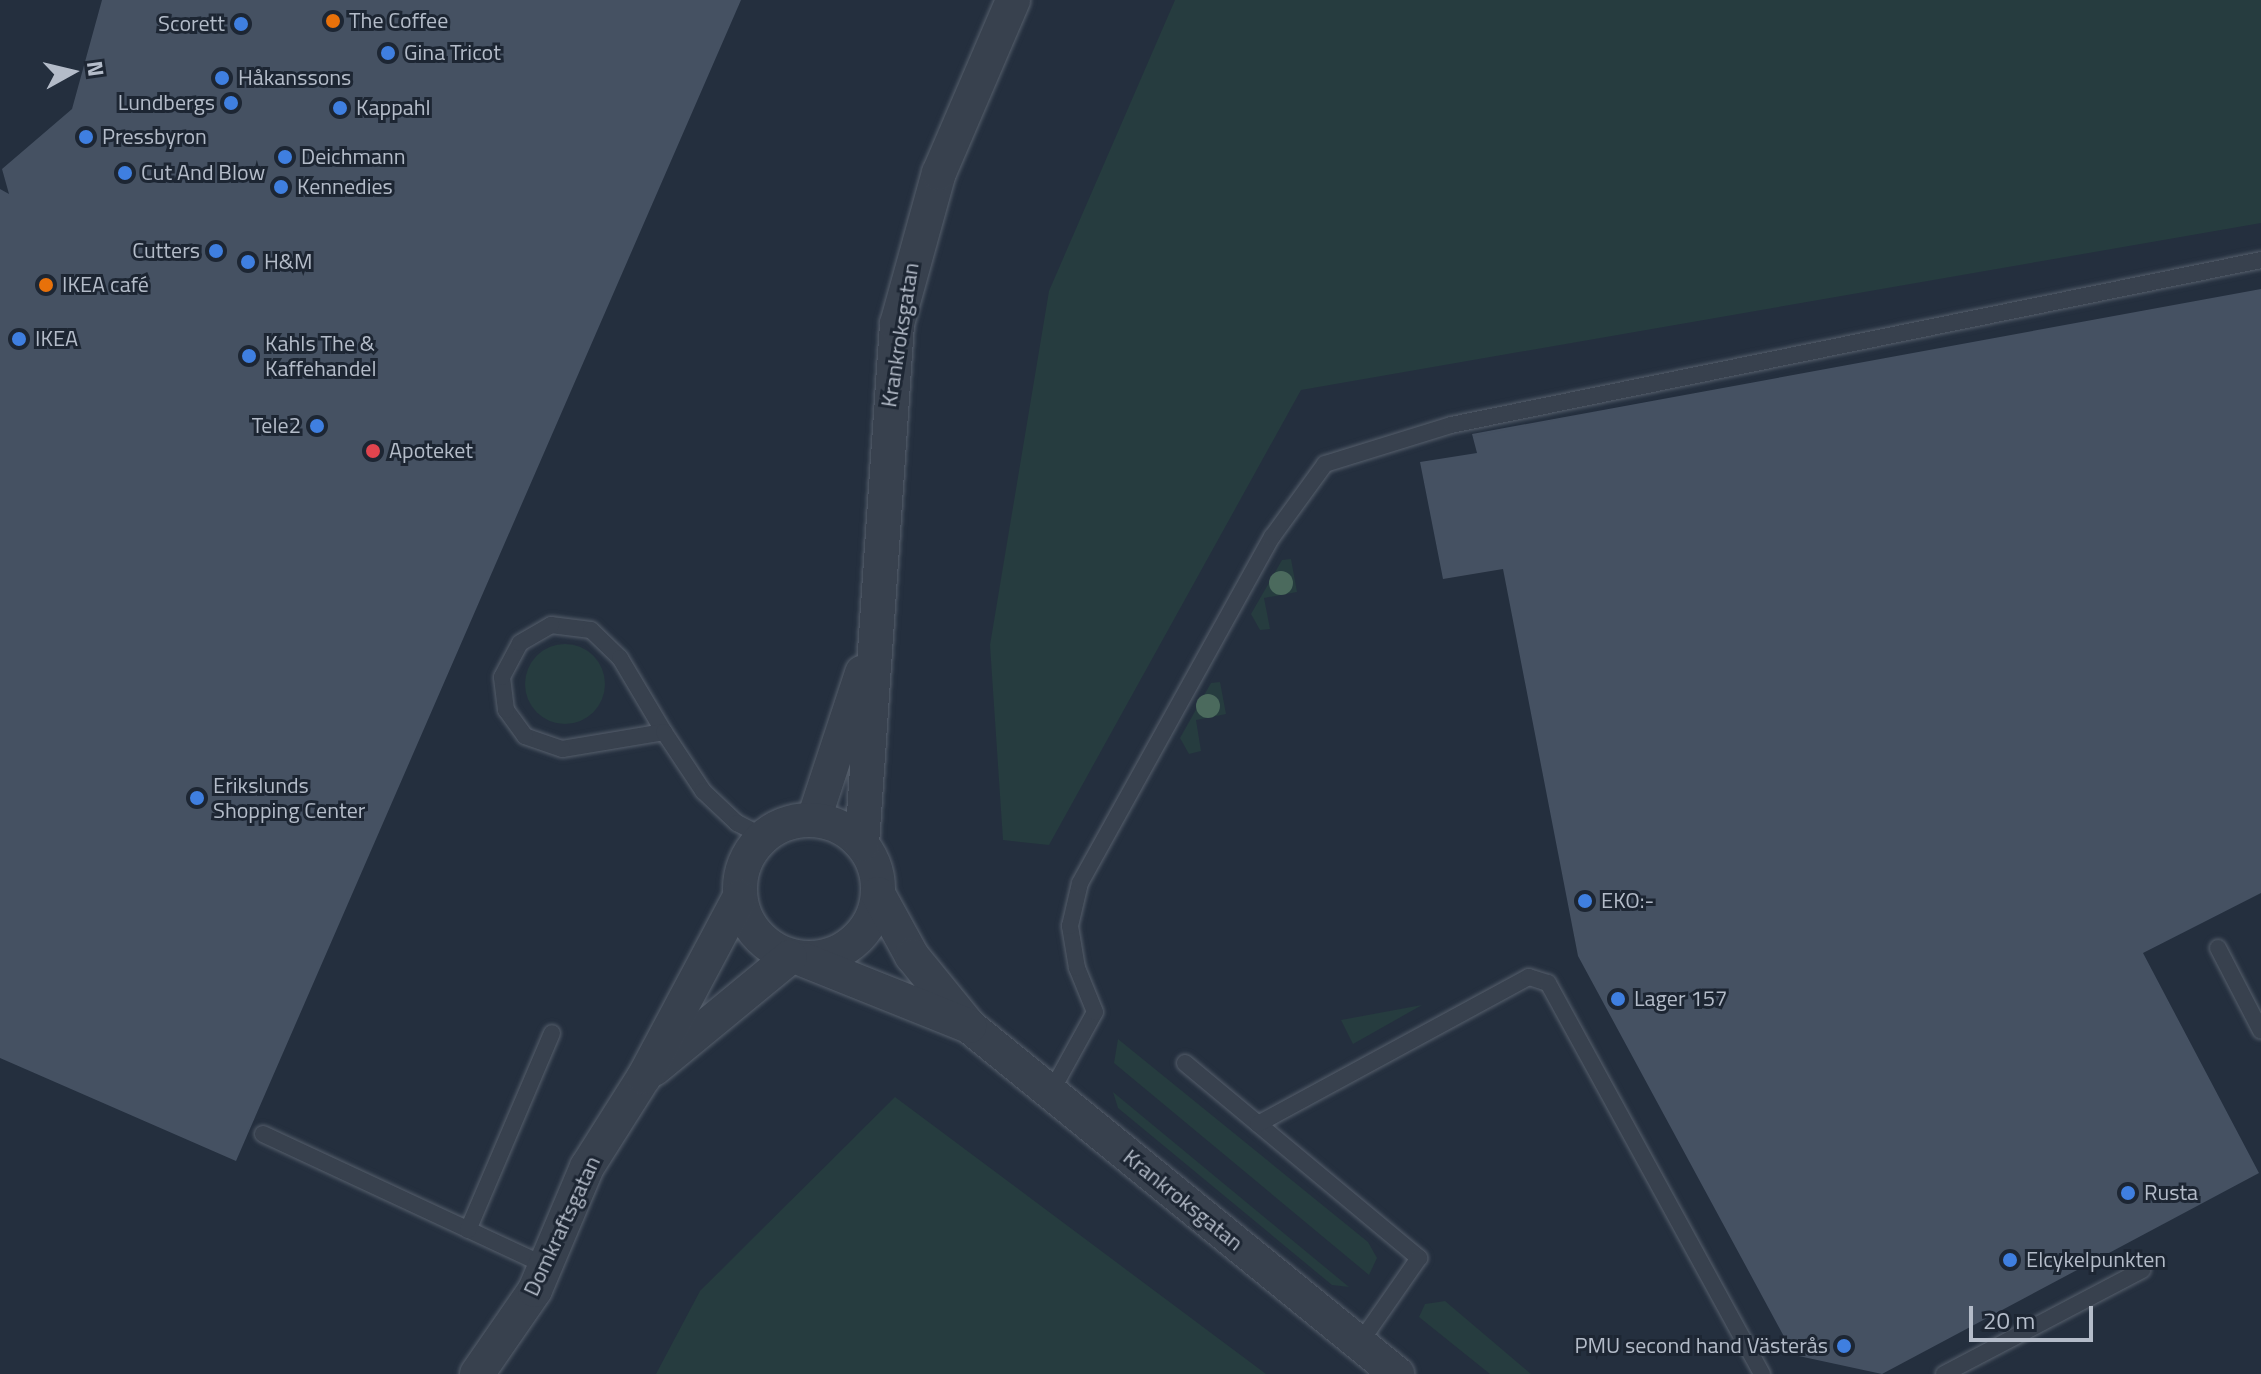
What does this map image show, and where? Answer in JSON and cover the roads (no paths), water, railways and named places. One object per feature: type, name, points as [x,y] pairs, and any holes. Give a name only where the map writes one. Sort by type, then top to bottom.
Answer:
[{"type":"street","name":"Krankroksgatan","points":[[862,844],[888,410],[905,284],[939,173],[1013,0]]},
{"type":"street","name":"Krankroksgatan","points":[[814,819],[872,642]]},
{"type":"street","points":[[814,819],[841,826],[862,844],[875,867],[878,894],[871,921],[855,942],[831,956],[797,958],[756,935],[739,898],[743,864],[762,836],[786,822],[814,819]]},
{"type":"street","name":"Krankroksgatan","points":[[878,894],[912,956],[969,1026],[1397,1374]]},
{"type":"street","name":"Domkraftsgatan","points":[[477,1374],[546,1266],[587,1167],[644,1077],[739,898]]},
{"type":"street","name":"Krankroksgatan","points":[[797,958],[969,1026]]},
{"type":"street","name":"Domkraftsgatan","points":[[644,1077],[797,958]]},
{"type":"lane","points":[[1051,1092],[1095,1012],[1077,968],[1070,926],[1080,883],[1272,537],[1325,464],[1451,425],[2261,260]]},
{"type":"lane","points":[[664,732],[562,749],[525,736],[506,710],[502,677],[520,643],[551,625],[591,630],[620,658],[703,791],[737,823],[762,836]]},
{"type":"lane","points":[[2218,948],[2261,1031]]},
{"type":"lane","points":[[1258,1124],[1529,977],[1548,983],[1762,1374]]},
{"type":"lane","points":[[468,1230],[552,1033]]},
{"type":"lane","points":[[1185,1063],[1419,1258],[1359,1344]]},
{"type":"lane","points":[[263,1134],[546,1266]]},
{"type":"lane","points":[[1944,1374],[2142,1270]]},
{"type":"place","name":"The Coffee","points":[[333,21]]},
{"type":"place","name":"Scorett","points":[[241,24]]},
{"type":"place","name":"Gina Tricot","points":[[388,53]]},
{"type":"place","name":"Håkanssons","points":[[222,78]]},
{"type":"place","name":"Lundbergs","points":[[231,103]]},
{"type":"place","name":"Kappahl","points":[[340,108]]},
{"type":"place","name":"Pressbyron","points":[[86,137]]},
{"type":"place","name":"Deichmann","points":[[285,157]]},
{"type":"place","name":"Cut And Blow","points":[[125,173]]},
{"type":"place","name":"Kennedies","points":[[281,187]]},
{"type":"place","name":"Cutters","points":[[216,251]]},
{"type":"place","name":"H&M","points":[[248,262]]},
{"type":"place","name":"IKEA café","points":[[46,285]]},
{"type":"place","name":"IKEA","points":[[19,339]]},
{"type":"place","name":"Kahls The & Kaffehandel","points":[[249,356]]},
{"type":"place","name":"Tele2","points":[[317,426]]},
{"type":"place","name":"Apoteket","points":[[373,451]]},
{"type":"place","name":"Erikslunds Shopping Center","points":[[197,798]]},
{"type":"place","name":"EKO:-","points":[[1585,901]]},
{"type":"place","name":"Lager 157","points":[[1618,999]]},
{"type":"place","name":"Rusta","points":[[2128,1193]]},
{"type":"place","name":"Elcykelpunkten","points":[[2010,1260]]},
{"type":"place","name":"PMU second hand Västerås","points":[[1844,1346]]}]
